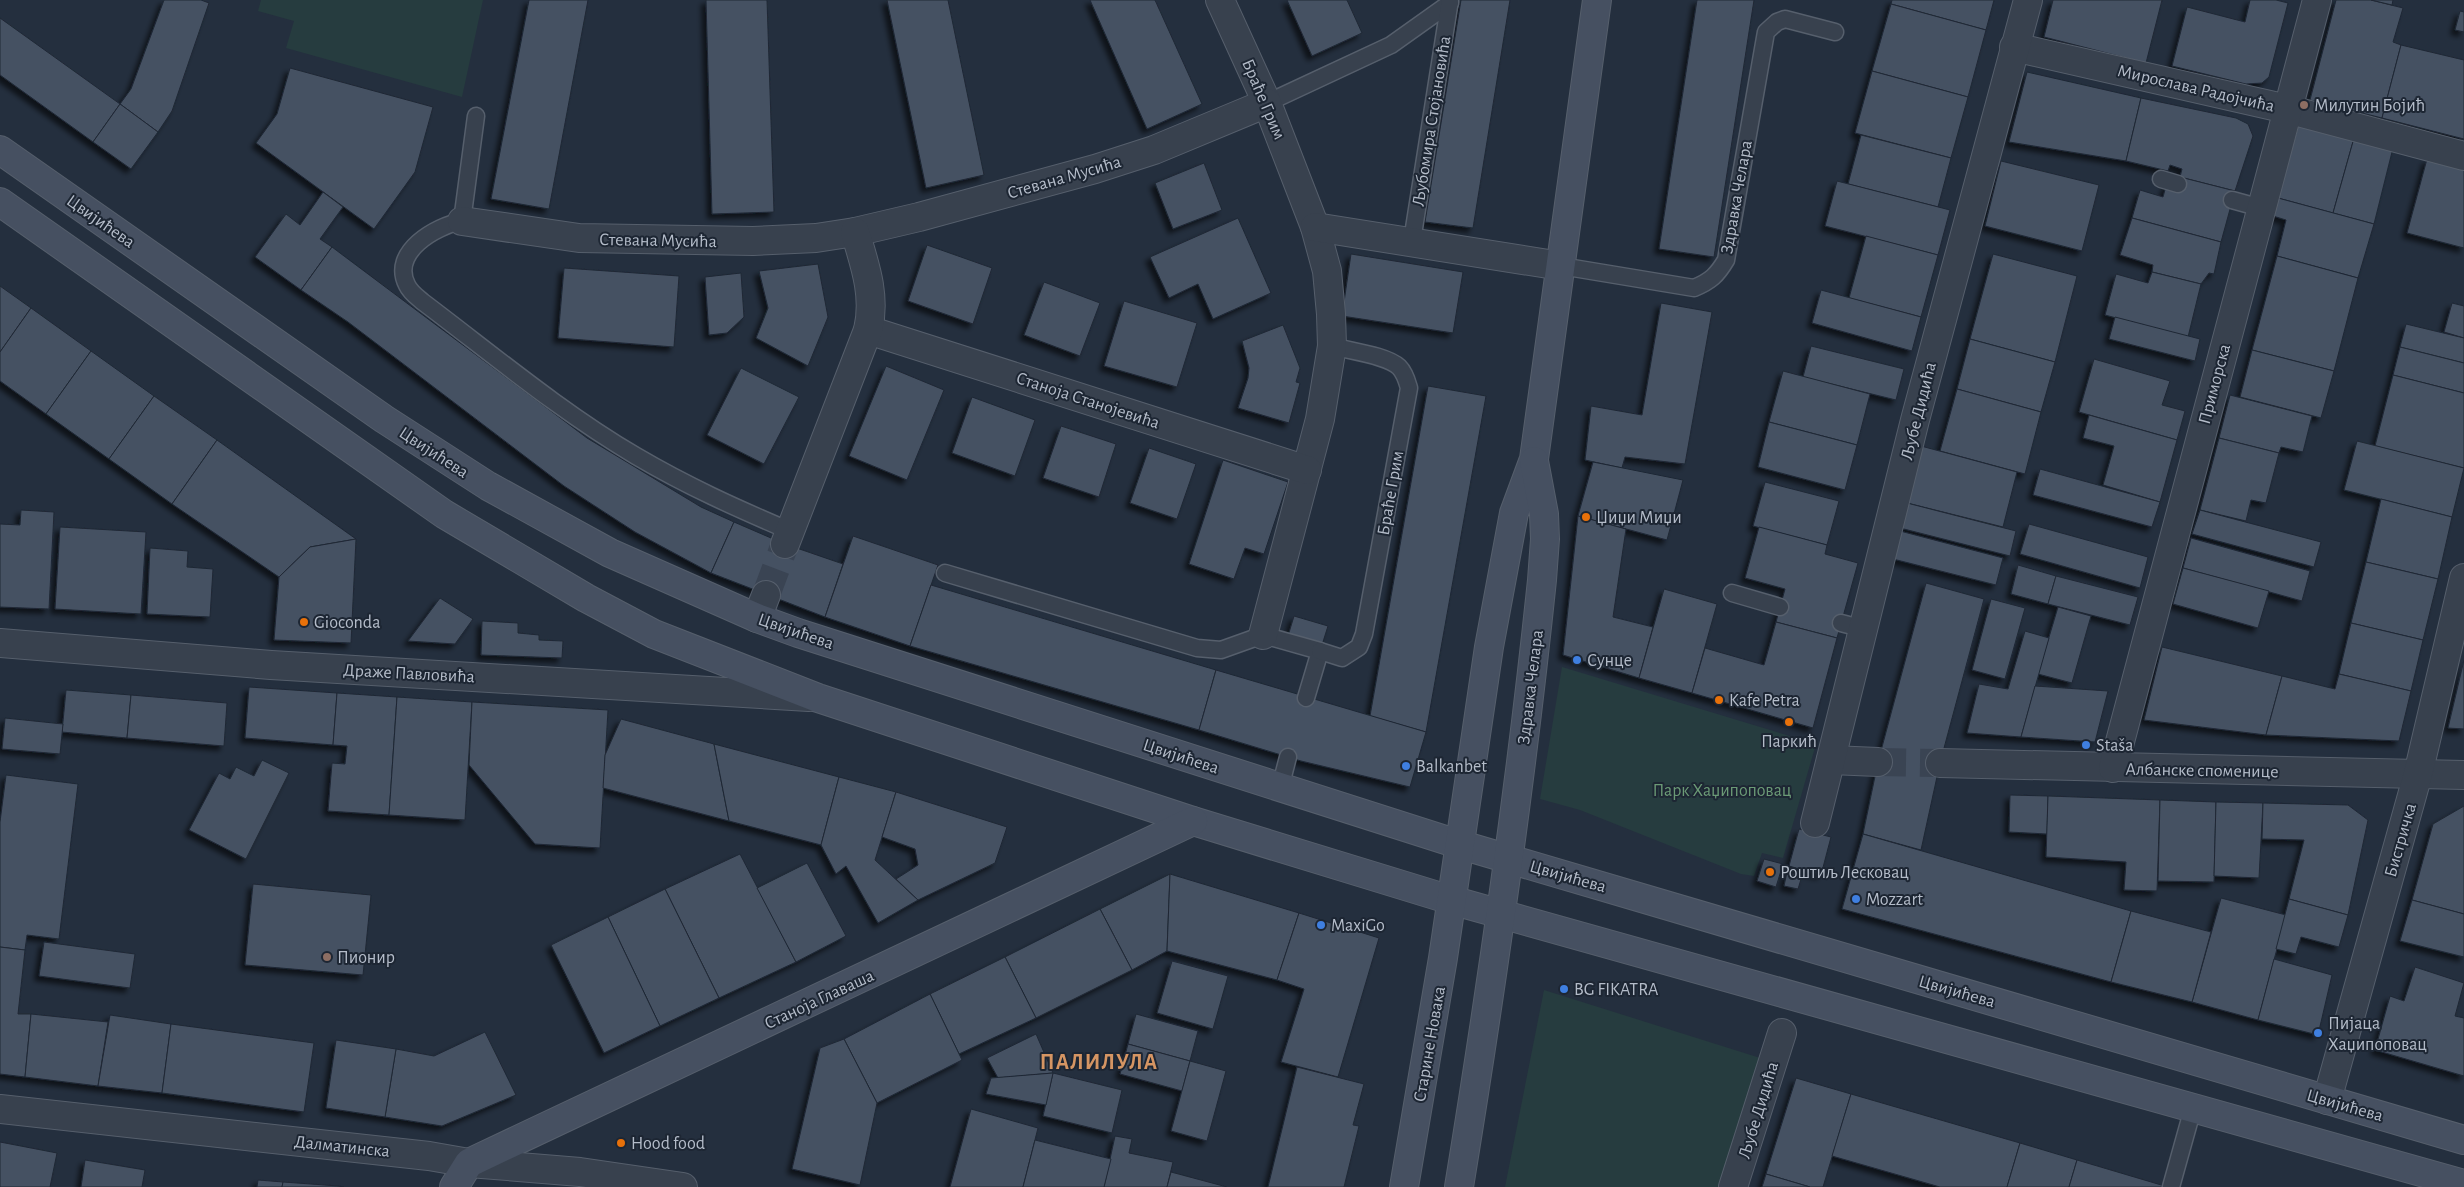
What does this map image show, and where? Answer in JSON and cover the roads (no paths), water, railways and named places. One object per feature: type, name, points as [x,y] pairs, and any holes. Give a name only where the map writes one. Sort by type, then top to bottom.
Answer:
[{"type":"main road","name":"Здравка Челара","points":[[1451,900],[1489,647],[1510,534],[1514,513],[1534,459],[1597,0]]},
{"type":"main road","name":"Цвијићева","points":[[0,150],[384,419],[488,486],[610,554],[761,606],[798,633],[1458,844],[2464,1140]]},
{"type":"main road","points":[[0,202],[444,514],[586,598],[654,634],[818,698],[1193,821],[1451,900],[2464,1184]]},
{"type":"main road","name":"Здравка Челара","points":[[1501,915],[1510,859],[1533,668],[1545,538],[1544,514],[1534,459]]},
{"type":"main road","name":"Станоја Главаша","points":[[469,1163],[1193,821]]},
{"type":"main road","name":"Старине Новака","points":[[1404,1187],[1451,900]]},
{"type":"main road","points":[[1459,1187],[1501,915]]},
{"type":"main road","points":[[454,1187],[469,1163]]},
{"type":"street","name":"Браће Грим","points":[[1220,0],[1267,103],[1314,227],[1327,271],[1332,346],[1320,418],[1263,635]]},
{"type":"street","name":"Љубе Дидића","points":[[1814,823],[1831,760],[1852,626],[1915,420],[2028,0]]},
{"type":"street","name":"Приморска","points":[[2113,768],[2287,109],[2318,0]]},
{"type":"street","name":"Мирослава Радојчића","points":[[2014,47],[2287,109],[2464,156]]},
{"type":"street","name":"Стевана Мусића","points":[[462,221],[579,238],[753,241],[816,238],[855,232],[1010,194],[1095,169],[1154,150],[1267,103]]},
{"type":"street","points":[[1314,227],[1561,266]]},
{"type":"street","points":[[788,538],[868,330],[872,298],[855,232]]},
{"type":"street","name":"Станоја Станојевића","points":[[868,330],[1307,470]]},
{"type":"street","name":"Бистричка","points":[[2327,1100],[2418,774],[2464,578]]},
{"type":"street","name":"Драже Павловића","points":[[0,643],[271,665],[818,698]]},
{"type":"street","points":[[1831,760],[1878,762]]},
{"type":"street","name":"Албанске споменице","points":[[1940,763],[2464,775]]},
{"type":"street","name":"Љубе Дидића","points":[[1733,1187],[1782,1033]]},
{"type":"street","name":"Далматинска","points":[[0,1109],[429,1156],[469,1163],[580,1172],[683,1187]]},
{"type":"lane","points":[[1267,103],[1391,45],[1450,2]]},
{"type":"lane","name":"Љубомира Стојановића","points":[[1412,241],[1450,2]]},
{"type":"lane","name":"Здравка Челара","points":[[1561,266],[1694,288],[1708,282],[1717,275],[1726,260],[1766,32],[1777,22],[1785,19],[1835,32]]},
{"type":"lane","points":[[476,116],[462,221],[434,229],[415,246],[405,263],[404,272],[405,280],[411,292],[593,429],[635,456],[788,538]]},
{"type":"lane","points":[[2161,179],[2178,184]]},
{"type":"lane","points":[[2232,200],[2261,208]]},
{"type":"lane","name":"Браће Грим","points":[[1320,651],[1342,658],[1359,647],[1364,634],[1410,388],[1405,375],[1398,366],[1385,360],[1332,346]]},
{"type":"lane","points":[[945,573],[1197,648],[1221,650],[1263,635],[1320,651],[1306,698]]},
{"type":"lane","points":[[1732,593],[1780,607]]},
{"type":"lane","points":[[1280,788],[1288,757]]},
{"type":"lane","points":[[2171,1187],[2192,1108]]},
{"type":"tunnel","points":[[766,595],[785,544]]},
{"type":"tunnel","points":[[1878,762],[1940,763]]},
{"type":"place","name":"Милутин Бојић","points":[[2304,105]]},
{"type":"place","name":"Џиџи Миџи","points":[[1586,517]]},
{"type":"place","name":"Gioconda","points":[[304,622]]},
{"type":"place","name":"Сунце","points":[[1577,660]]},
{"type":"place","name":"Kafe Petra","points":[[1719,700]]},
{"type":"place","name":"Паркић","points":[[1789,722]]},
{"type":"place","name":"Staša","points":[[2086,745]]},
{"type":"place","name":"Balkanbet","points":[[1406,766]]},
{"type":"place","name":"Роштиљ Лесковац","points":[[1770,872]]},
{"type":"place","name":"Mozzart","points":[[1856,899]]},
{"type":"place","name":"MaxiGo","points":[[1321,925]]},
{"type":"place","name":"Пионир","points":[[327,957]]},
{"type":"place","name":"BG FIKATRA","points":[[1564,989]]},
{"type":"place","name":"Пијаца Хаџипоповац","points":[[2318,1033]]},
{"type":"place","name":"Hood food","points":[[621,1143]]},
{"type":"district","name":"ПАЛИЛУЛА","points":[[1099,1061]]},
{"type":"park label","name":"Парк Хаџипоповац","points":[[1722,790]]}]
